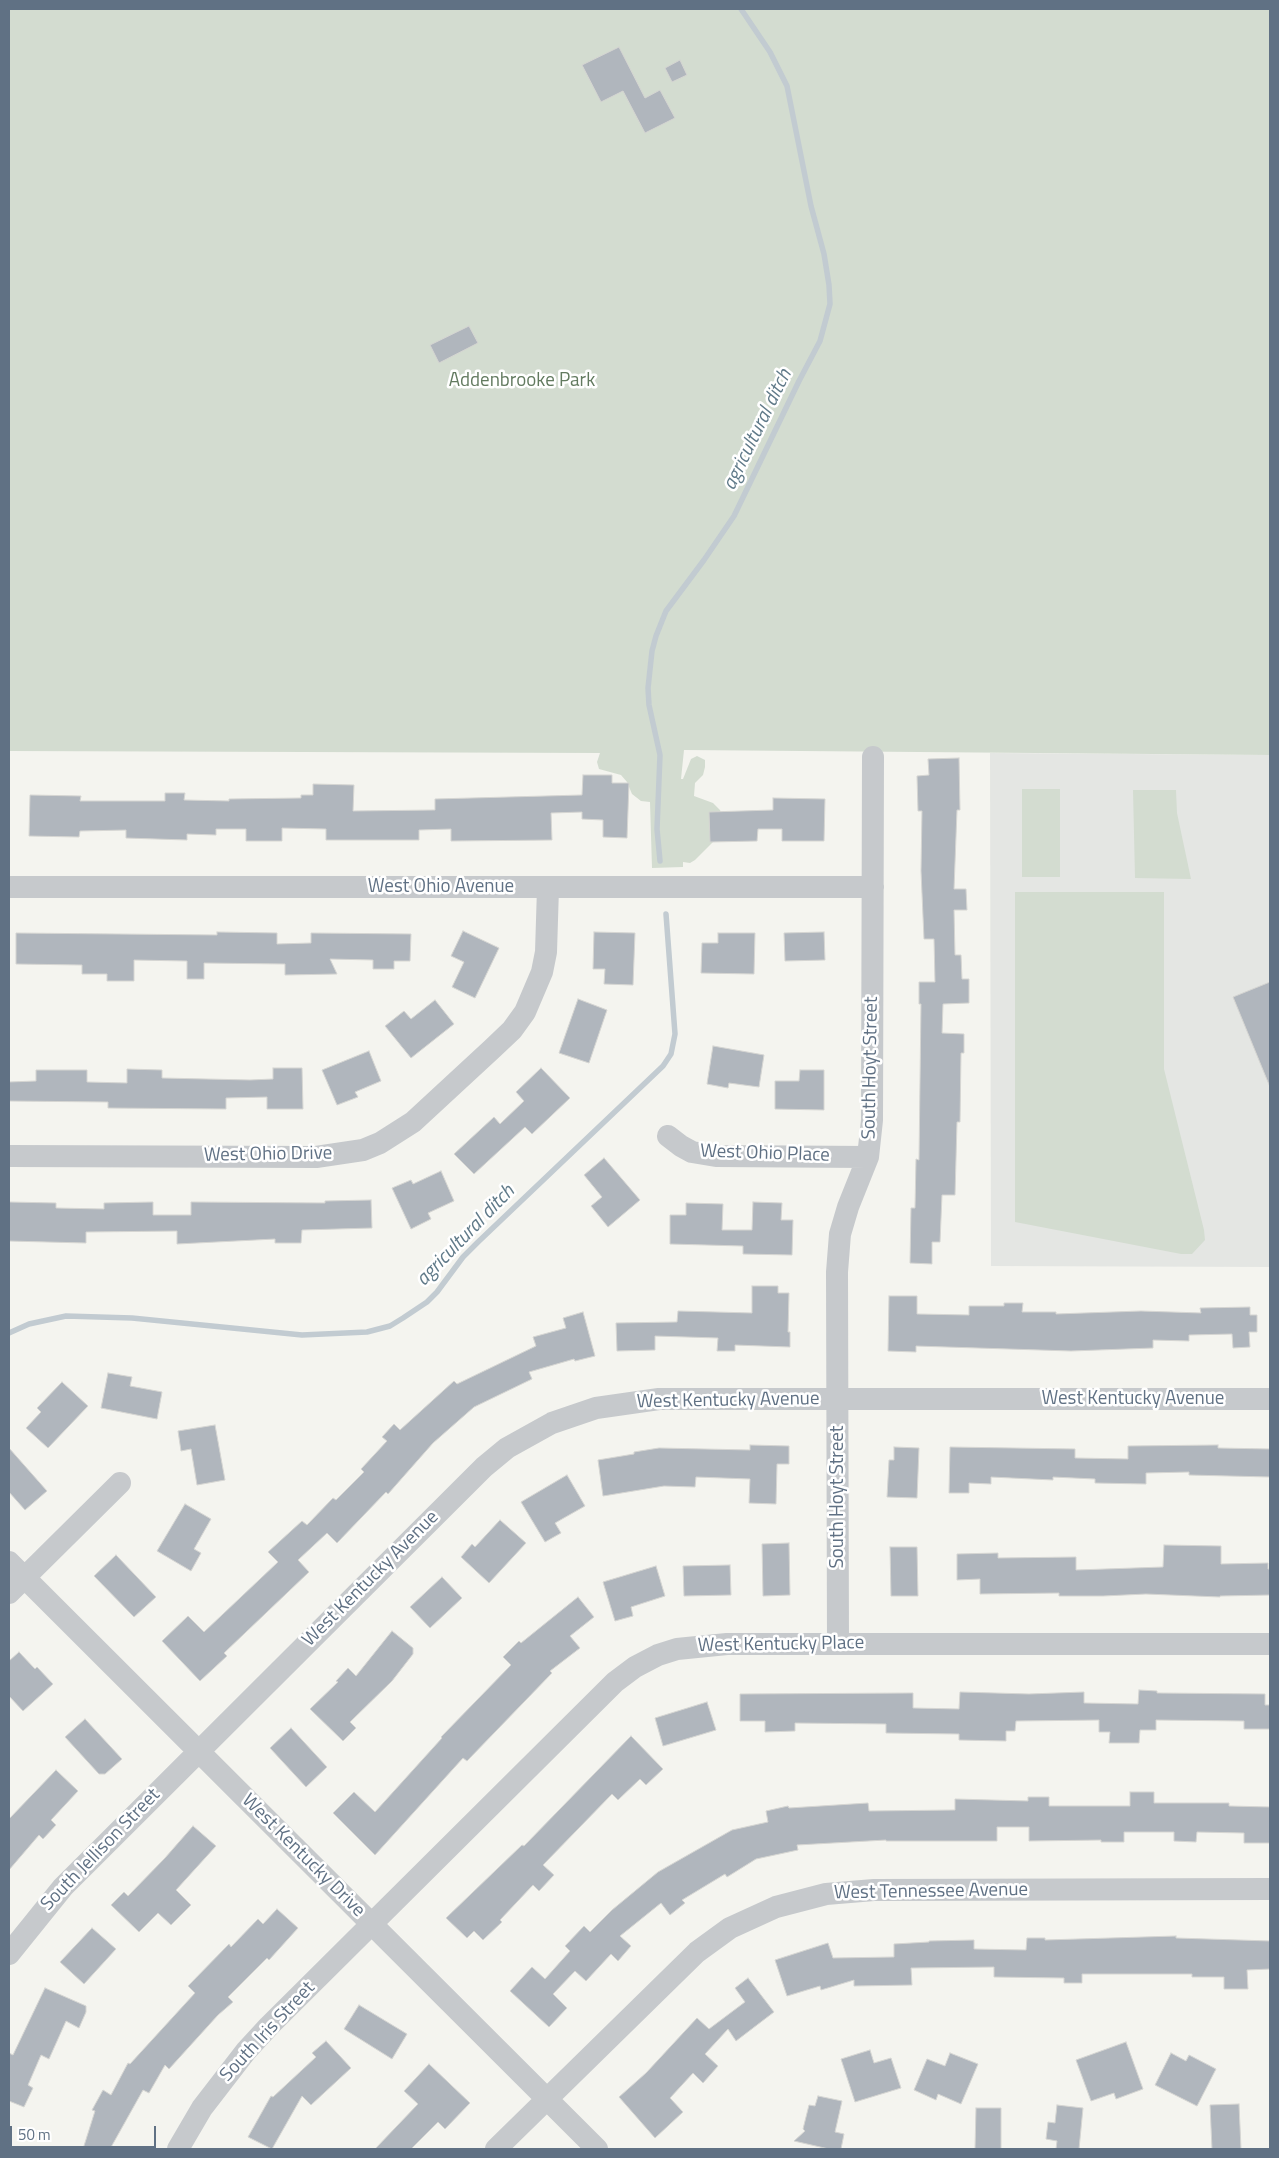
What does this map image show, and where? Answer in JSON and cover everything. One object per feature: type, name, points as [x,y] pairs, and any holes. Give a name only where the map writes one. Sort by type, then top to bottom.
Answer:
[{"type":"street","name":"South Hoyt Street","points":[[838,1643],[838,1244],[848,1207],[868,1156],[873,1103],[873,757]]},
{"type":"street","name":"West Ohio Avenue","points":[[9,886],[873,887]]},
{"type":"street","name":"West Ohio Drive","points":[[9,1156],[316,1157],[355,1151],[380,1144],[413,1122],[499,1043],[512,1030],[525,1012],[542,972],[546,952],[548,888]]},
{"type":"street","name":"West Ohio Place","points":[[668,1136],[692,1152],[716,1156],[868,1156]]},
{"type":"street","name":"West Kentucky Avenue","points":[[198,1750],[484,1467],[507,1448],[529,1434],[552,1423],[583,1412],[637,1401],[1270,1399]]},
{"type":"street","points":[[17,1586],[120,1483]]},
{"type":"street","name":"West Kentucky Drive","points":[[9,1562],[17,1586],[198,1750],[597,2149]]},
{"type":"street","name":"West Kentucky Place","points":[[372,1925],[615,1682],[635,1667],[658,1655],[677,1649],[727,1644],[838,1643],[1270,1644]]},
{"type":"street","name":"South Jellison Street","points":[[9,1954],[64,1887],[198,1750]]},
{"type":"street","name":"West Tennessee Avenue","points":[[496,2149],[697,1952],[714,1938],[749,1917],[826,1894],[874,1890],[1270,1889]]},
{"type":"street","name":"South Iris Street","points":[[178,2149],[202,2108],[246,2051],[372,1925]]},
{"type":"shaded area","points":[[990,753],[1270,755],[1270,1267],[991,1266]]},
{"type":"green space","name":"Addenbrooke Park","points":[[9,9],[1270,9],[1270,755],[684,750],[681,779],[683,779],[691,759],[697,756],[705,760],[703,775],[695,783],[694,796],[713,803],[720,810],[724,820],[716,839],[695,860],[690,863],[683,862],[683,867],[652,868],[650,802],[641,801],[632,794],[627,782],[621,775],[599,769],[597,762],[600,753],[9,751]]},
{"type":"green space","points":[[1022,789],[1060,789],[1060,877],[1022,877]]},
{"type":"green space","points":[[1133,790],[1176,790],[1177,813],[1191,879],[1135,878]]},
{"type":"green space","points":[[1015,892],[1164,892],[1164,1069],[1205,1240],[1192,1254],[1181,1254],[1015,1222]]},
{"type":"building","points":[[619,47],[645,98],[660,90],[675,118],[645,133],[623,91],[601,102],[582,65]]},
{"type":"building","points":[[680,60],[687,75],[672,82],[665,68]]},
{"type":"building","points":[[469,326],[478,343],[439,363],[430,345]]},
{"type":"building","points":[[959,758],[960,810],[957,810],[954,889],[966,889],[967,910],[954,910],[955,955],[961,955],[962,979],[969,979],[969,1003],[943,1004],[942,1033],[964,1034],[964,1053],[961,1053],[960,1122],[957,1122],[955,1195],[942,1195],[940,1242],[932,1242],[932,1264],[910,1263],[911,1208],[915,1208],[916,1159],[919,1160],[921,1004],[919,1004],[919,982],[935,982],[934,939],[924,939],[921,871],[922,811],[918,811],[917,776],[929,775],[928,759]]},
{"type":"building","points":[[583,775],[612,775],[612,783],[629,783],[627,838],[603,837],[603,820],[582,819],[582,812],[551,813],[552,840],[451,841],[451,829],[419,830],[419,840],[326,840],[326,829],[282,828],[282,841],[246,841],[246,829],[216,829],[216,835],[187,834],[187,840],[126,838],[126,830],[80,831],[79,837],[29,836],[30,795],[81,796],[80,801],[165,801],[165,793],[185,793],[184,800],[229,801],[229,799],[301,798],[301,795],[313,795],[313,784],[354,785],[353,811],[435,810],[435,799],[582,795]]},
{"type":"building","points":[[773,798],[825,799],[824,841],[782,841],[782,829],[758,829],[757,841],[710,842],[709,812],[773,810]]},
{"type":"building","points":[[463,931],[499,948],[475,998],[452,987],[464,962],[451,956]]},
{"type":"building","points":[[217,932],[277,933],[277,944],[311,943],[311,933],[411,934],[410,961],[394,961],[394,969],[373,969],[373,960],[330,959],[337,974],[285,975],[285,964],[204,963],[204,979],[187,979],[187,961],[134,960],[134,981],[107,981],[107,974],[82,974],[82,965],[16,964],[16,933],[217,935]]},
{"type":"building","points":[[594,932],[635,933],[633,985],[604,984],[605,969],[593,969]]},
{"type":"building","points":[[824,932],[825,960],[785,961],[784,933]]},
{"type":"building","points":[[718,933],[755,933],[754,974],[701,973],[702,943],[718,943]]},
{"type":"building","points":[[1270,982],[1270,1087],[1233,997]]},
{"type":"building","points":[[578,999],[607,1010],[589,1063],[559,1053]]},
{"type":"building","points":[[435,1000],[454,1024],[411,1058],[385,1026],[404,1011],[411,1019]]},
{"type":"building","points":[[713,1046],[764,1055],[759,1087],[729,1083],[728,1088],[707,1084]]},
{"type":"building","points":[[369,1051],[381,1081],[355,1092],[358,1097],[337,1105],[322,1070]]},
{"type":"building","points":[[273,1068],[302,1068],[303,1109],[267,1109],[267,1097],[226,1098],[226,1109],[108,1108],[108,1102],[9,1101],[9,1082],[36,1081],[36,1070],[87,1070],[87,1082],[127,1083],[127,1069],[162,1070],[162,1078],[250,1080],[273,1079]]},
{"type":"building","points":[[541,1068],[570,1098],[532,1134],[525,1127],[474,1174],[454,1154],[494,1117],[500,1124],[524,1101],[516,1092]]},
{"type":"building","points":[[800,1070],[824,1070],[824,1110],[775,1109],[775,1081],[799,1081]]},
{"type":"building","points":[[604,1158],[640,1200],[608,1227],[591,1206],[602,1197],[584,1175]]},
{"type":"building","points":[[441,1171],[454,1201],[428,1213],[431,1219],[411,1229],[392,1188],[411,1180],[413,1184]]},
{"type":"building","points":[[371,1200],[372,1228],[302,1230],[301,1243],[275,1243],[275,1239],[177,1244],[177,1231],[86,1232],[86,1243],[9,1241],[9,1202],[56,1203],[56,1208],[104,1209],[104,1203],[153,1202],[153,1215],[191,1215],[191,1202],[325,1203],[325,1201]]},
{"type":"building","points":[[753,1202],[782,1203],[781,1220],[793,1220],[792,1255],[743,1254],[743,1246],[670,1244],[670,1215],[686,1215],[686,1203],[723,1204],[722,1230],[752,1230]]},
{"type":"building","points":[[752,1286],[778,1286],[778,1293],[789,1293],[788,1332],[790,1332],[790,1347],[735,1345],[735,1351],[717,1351],[718,1338],[655,1336],[655,1350],[617,1351],[616,1323],[677,1322],[678,1311],[752,1313]]},
{"type":"building","points":[[889,1296],[917,1296],[917,1314],[969,1315],[969,1306],[1004,1306],[1004,1303],[1023,1303],[1022,1312],[1056,1312],[1056,1314],[1141,1311],[1201,1313],[1200,1308],[1250,1307],[1250,1315],[1257,1315],[1257,1332],[1249,1332],[1250,1347],[1233,1348],[1232,1334],[1189,1335],[1189,1341],[1153,1340],[1153,1348],[1071,1351],[916,1346],[916,1352],[888,1351]]},
{"type":"building","points":[[583,1312],[595,1356],[575,1361],[574,1359],[529,1372],[532,1379],[474,1407],[433,1443],[388,1494],[386,1492],[337,1543],[327,1533],[298,1560],[309,1572],[224,1653],[227,1656],[200,1681],[162,1641],[188,1616],[204,1632],[278,1562],[268,1552],[302,1521],[307,1525],[333,1498],[336,1500],[364,1472],[361,1469],[387,1441],[382,1437],[394,1424],[400,1430],[454,1381],[457,1384],[536,1346],[533,1337],[566,1328],[563,1318]]},
{"type":"building","points":[[108,1373],[132,1377],[130,1386],[162,1392],[157,1419],[101,1408]]},
{"type":"building","points":[[62,1382],[88,1406],[48,1448],[26,1428],[41,1412],[37,1408]]},
{"type":"building","points":[[215,1425],[225,1480],[197,1485],[191,1449],[181,1451],[178,1431]]},
{"type":"building","points":[[750,1445],[789,1446],[789,1464],[777,1464],[776,1504],[749,1503],[750,1479],[696,1477],[695,1487],[664,1486],[603,1496],[598,1460],[659,1448],[750,1450]]},
{"type":"building","points":[[1218,1445],[1218,1448],[1270,1449],[1270,1477],[1189,1475],[1189,1472],[1146,1473],[1146,1484],[1095,1483],[1095,1479],[1053,1477],[1053,1480],[991,1477],[991,1484],[969,1483],[969,1493],[949,1493],[950,1447],[1075,1449],[1075,1458],[1128,1459],[1128,1446]]},
{"type":"building","points":[[894,1447],[919,1448],[917,1498],[887,1497],[889,1460],[894,1460]]},
{"type":"building","points":[[9,1448],[47,1491],[25,1510],[9,1492]]},
{"type":"building","points":[[567,1475],[585,1506],[555,1523],[561,1533],[545,1542],[521,1502]]},
{"type":"building","points":[[185,1504],[211,1519],[194,1549],[201,1553],[191,1571],[157,1551]]},
{"type":"building","points":[[500,1520],[526,1543],[489,1583],[461,1557],[472,1544],[475,1547]]},
{"type":"building","points":[[789,1543],[790,1595],[763,1596],[762,1544]]},
{"type":"building","points":[[1164,1545],[1221,1546],[1221,1564],[1268,1563],[1268,1569],[1270,1569],[1270,1595],[1220,1597],[1146,1594],[1059,1596],[1059,1593],[980,1594],[980,1579],[957,1580],[957,1554],[998,1553],[998,1558],[1076,1557],[1076,1570],[1163,1567]]},
{"type":"building","points":[[890,1547],[917,1547],[918,1596],[891,1596]]},
{"type":"building","points":[[116,1555],[156,1597],[134,1617],[94,1576]]},
{"type":"building","points":[[730,1565],[731,1595],[684,1596],[683,1566]]},
{"type":"building","points":[[656,1566],[665,1596],[631,1607],[633,1616],[615,1621],[603,1582]]},
{"type":"building","points":[[442,1577],[462,1598],[430,1628],[410,1607]]},
{"type":"building","points":[[578,1597],[594,1617],[570,1636],[580,1648],[550,1671],[552,1673],[467,1761],[463,1758],[375,1855],[333,1813],[354,1792],[375,1812],[441,1737],[511,1665],[503,1657],[519,1641],[521,1643]]},
{"type":"building","points":[[392,1631],[413,1648],[413,1654],[392,1681],[350,1722],[356,1728],[343,1741],[310,1709],[338,1682],[336,1681],[348,1668],[356,1676]]},
{"type":"building","points":[[19,1652],[53,1684],[23,1711],[9,1696],[9,1661]]},
{"type":"building","points":[[1139,1690],[1157,1691],[1157,1693],[1265,1694],[1265,1705],[1270,1705],[1270,1729],[1244,1729],[1244,1721],[1156,1720],[1156,1730],[1140,1730],[1139,1743],[1109,1743],[1110,1732],[1099,1732],[1099,1720],[1016,1721],[1015,1731],[1006,1731],[1006,1741],[959,1740],[959,1734],[886,1733],[886,1724],[795,1723],[795,1731],[765,1732],[765,1721],[740,1721],[740,1694],[913,1693],[913,1708],[959,1709],[960,1692],[1029,1694],[1084,1692],[1084,1703],[1138,1704]]},
{"type":"building","points":[[707,1702],[716,1730],[663,1746],[655,1718]]},
{"type":"building","points":[[85,1719],[122,1759],[105,1774],[99,1774],[65,1737]]},
{"type":"building","points":[[291,1728],[327,1767],[306,1787],[270,1748]]},
{"type":"building","points":[[631,1736],[663,1769],[646,1785],[640,1779],[618,1800],[612,1794],[543,1865],[554,1875],[539,1891],[533,1885],[500,1920],[502,1922],[483,1940],[474,1931],[467,1938],[446,1918],[522,1845],[524,1846]]},
{"type":"building","points":[[56,1770],[78,1791],[51,1820],[56,1825],[43,1839],[39,1835],[9,1870],[9,1819]]},
{"type":"building","points":[[1130,1792],[1154,1792],[1154,1803],[1229,1803],[1229,1806],[1270,1807],[1270,1843],[1244,1843],[1244,1833],[1197,1832],[1196,1842],[1174,1841],[1174,1832],[1124,1832],[1124,1842],[1101,1842],[1101,1840],[1029,1841],[1029,1827],[997,1827],[997,1841],[886,1840],[797,1845],[798,1850],[756,1859],[727,1877],[725,1874],[682,1900],[685,1903],[670,1915],[661,1903],[620,1936],[631,1946],[618,1961],[611,1954],[586,1981],[575,1971],[553,1994],[567,2008],[549,2027],[510,1991],[532,1967],[545,1979],[570,1951],[565,1946],[584,1926],[590,1932],[612,1910],[658,1872],[732,1830],[768,1822],[766,1811],[788,1806],[789,1808],[868,1803],[869,1811],[955,1810],[955,1799],[1028,1801],[1028,1797],[1049,1797],[1049,1806],[1130,1806]]},
{"type":"building","points":[[193,1826],[216,1846],[176,1890],[191,1905],[171,1925],[158,1913],[139,1932],[111,1905],[124,1892],[128,1896]]},
{"type":"building","points":[[277,1909],[298,1928],[269,1960],[267,1958],[228,1997],[233,2002],[218,2015],[169,2069],[165,2065],[149,2093],[143,2090],[110,2149],[83,2149],[95,2111],[92,2110],[103,2090],[111,2095],[128,2063],[130,2064],[195,1993],[188,1986],[229,1944],[231,1947],[258,1919],[263,1924]]},
{"type":"building","points":[[92,1928],[116,1949],[84,1984],[60,1962]]},
{"type":"building","points":[[1176,1936],[1176,1938],[1270,1941],[1270,1969],[1247,1970],[1248,1989],[1224,1989],[1224,1977],[1192,1977],[1192,1974],[1082,1974],[1082,1983],[1064,1983],[1064,1978],[994,1977],[994,1967],[911,1968],[912,1985],[854,1986],[854,1980],[821,1990],[820,1986],[787,1996],[775,1960],[828,1943],[833,1958],[894,1957],[894,1944],[929,1941],[974,1940],[974,1949],[1026,1950],[1027,1938],[1045,1938],[1045,1940]]},
{"type":"building","points":[[748,1978],[774,2012],[736,2041],[728,2029],[705,2054],[718,2066],[703,2083],[693,2073],[670,2098],[683,2112],[655,2138],[619,2097],[646,2073],[697,2018],[709,2029],[745,2002],[735,1988]]},
{"type":"building","points":[[45,1988],[86,2006],[86,2012],[79,2028],[66,2021],[49,2059],[41,2055],[28,2085],[33,2088],[24,2107],[9,2101],[9,2053],[13,2055]]},
{"type":"building","points":[[359,2005],[407,2034],[392,2059],[344,2029]]},
{"type":"building","points":[[326,2041],[351,2068],[311,2105],[302,2096],[272,2149],[248,2137],[271,2096],[273,2097],[316,2057],[312,2053]]},
{"type":"building","points":[[1126,2042],[1143,2089],[1116,2099],[1114,2093],[1091,2101],[1076,2060]]},
{"type":"building","points":[[870,2050],[874,2063],[891,2058],[901,2088],[855,2102],[841,2059]]},
{"type":"building","points":[[950,2053],[978,2064],[961,2104],[938,2094],[936,2100],[914,2090],[927,2059],[945,2066]]},
{"type":"building","points":[[1171,2053],[1186,2061],[1189,2055],[1216,2069],[1197,2106],[1155,2085]]},
{"type":"building","points":[[429,2064],[470,2103],[445,2129],[438,2122],[411,2149],[375,2149],[418,2104],[404,2091]]},
{"type":"building","points":[[818,2096],[842,2101],[835,2132],[844,2134],[841,2149],[829,2149],[794,2141],[805,2131],[803,2129],[809,2105],[815,2106]]},
{"type":"building","points":[[1239,2104],[1241,2149],[1212,2149],[1210,2105]]},
{"type":"building","points":[[1057,2105],[1083,2108],[1079,2149],[1056,2149],[1057,2141],[1046,2139],[1048,2122],[1055,2123]]},
{"type":"building","points":[[976,2108],[1001,2108],[1001,2149],[975,2149]]},
{"type":"waterway","name":"agricultural ditch","points":[[660,861],[657,829],[660,755],[649,705],[648,688],[652,651],[656,636],[666,611],[734,516],[820,341],[830,304],[824,254],[811,206],[787,86],[770,52],[741,9]]},
{"type":"waterway","name":"agricultural ditch","points":[[9,1333],[29,1324],[66,1316],[132,1318],[302,1335],[367,1332],[390,1326],[403,1318],[427,1302],[437,1292],[463,1257],[663,1066],[671,1054],[675,1034],[666,914]]}]
